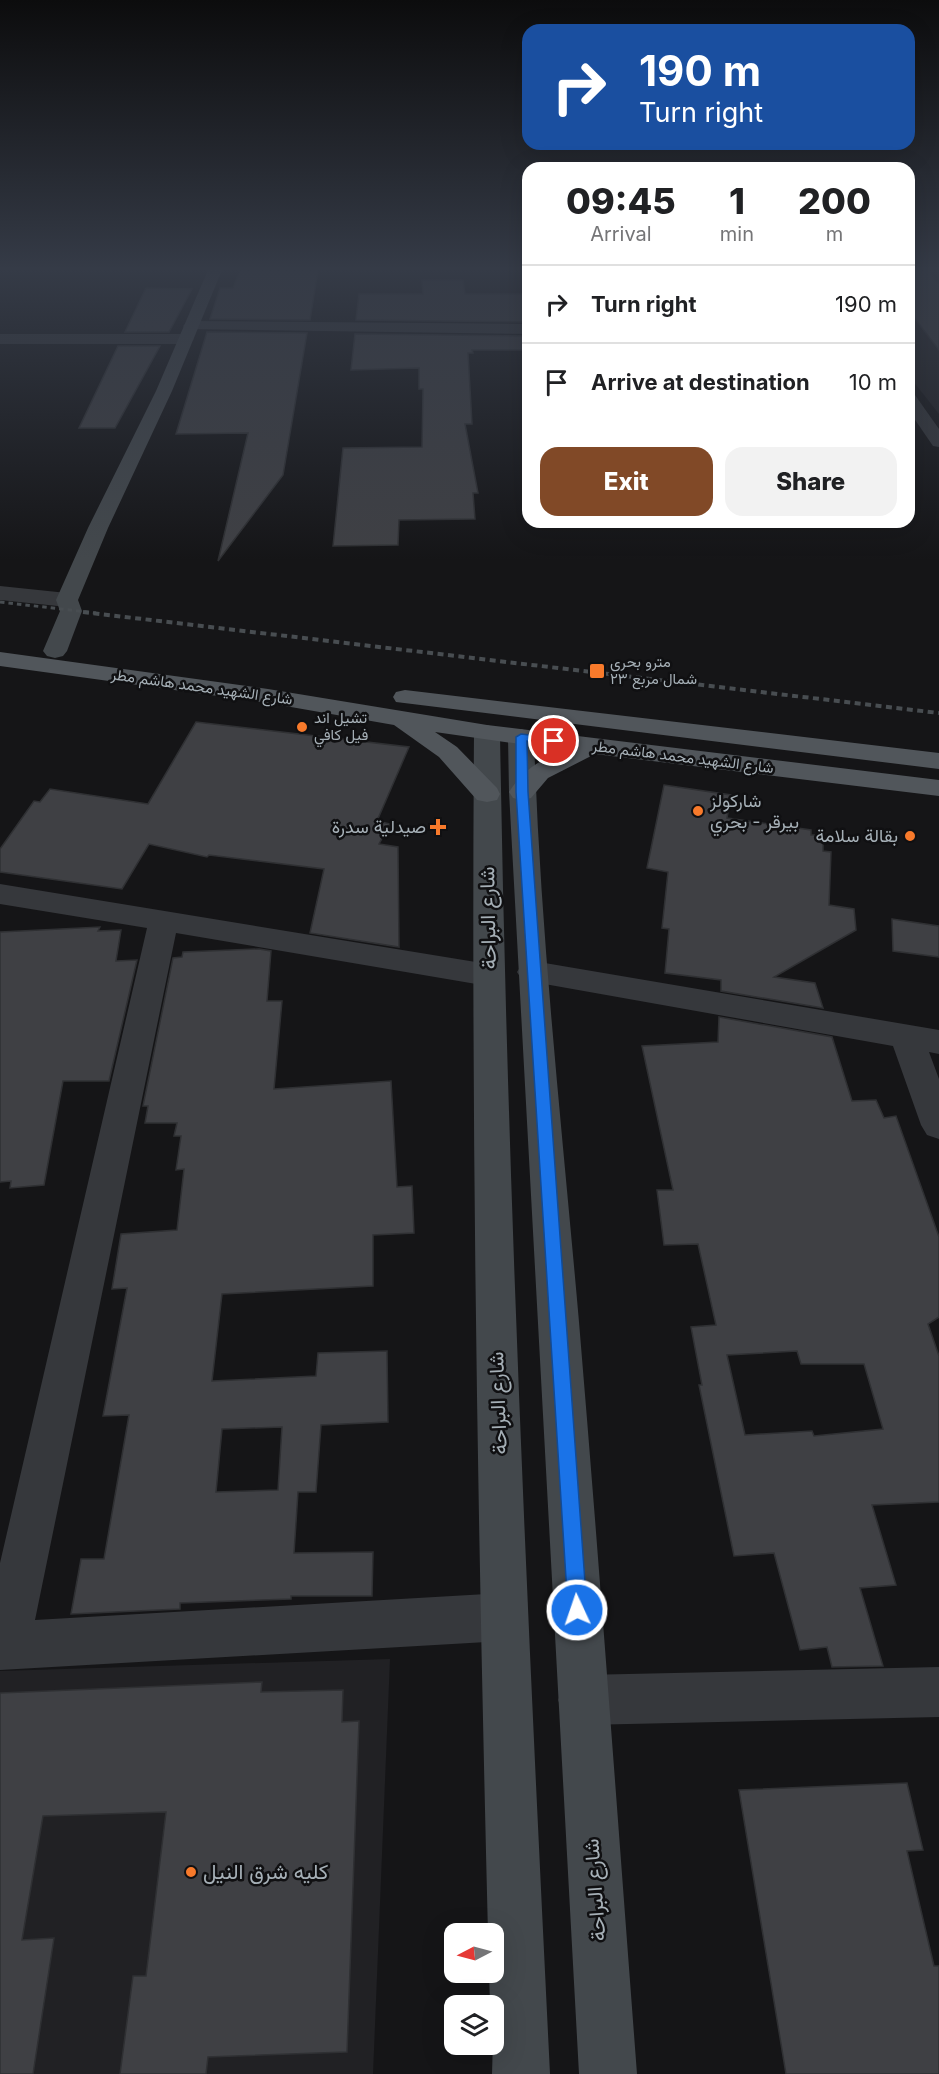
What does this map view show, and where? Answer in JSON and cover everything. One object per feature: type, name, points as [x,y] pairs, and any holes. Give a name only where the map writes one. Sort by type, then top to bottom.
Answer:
[{"type":"main road","name":"شارع الشهيد محمد هاشم مطر","points":[[0,644],[638,726],[939,761]]},
{"type":"main road","name":"شارع الشهيد محمد هاشم مطر","points":[[0,659],[280,698],[504,735],[939,788]]},
{"type":"main road","points":[[396,717],[504,793],[590,746]]},
{"type":"street","points":[[55,651],[72,611],[67,600],[98,528],[174,367]]},
{"type":"street","points":[[915,408],[939,442]]},
{"type":"street","points":[[0,593],[67,600]]},
{"type":"street","name":"شارع البراحة","points":[[504,735],[504,793],[488,975],[504,1617],[521,2074]]},
{"type":"street","name":"شارع البراحة","points":[[504,793],[533,972],[565,1407],[608,2074]]},
{"type":"street","points":[[0,894],[488,975]]},
{"type":"street","points":[[164,921],[3,1646],[504,1617]]},
{"type":"street","points":[[533,972],[939,1041]]},
{"type":"street","points":[[906,1036],[939,1125]]},
{"type":"street","points":[[583,1700],[939,1692]]},
{"type":"shaded area","points":[[915,367],[939,367],[939,414],[915,384]]},
{"type":"shaded area","name":"كليه شرق النيل","points":[[390,1659],[373,2074],[0,2074],[0,1671]]},
{"type":"building","points":[[108,367],[149,367],[115,428],[79,428]]},
{"type":"building","points":[[196,367],[301,367],[283,475],[218,561],[248,433],[176,434]]},
{"type":"building","points":[[351,367],[469,367],[472,424],[465,424],[478,493],[473,493],[475,519],[399,520],[398,545],[333,546],[343,448],[422,447],[423,389],[419,389],[419,368],[351,370]]},
{"type":"building","points":[[196,722],[409,747],[377,821],[390,824],[379,844],[398,847],[399,947],[310,933],[324,869],[209,855],[207,857],[149,844],[122,889],[0,872],[0,849],[34,801],[40,802],[50,789],[148,804]]},
{"type":"building","points":[[664,785],[731,795],[727,818],[811,830],[811,835],[818,835],[818,842],[823,843],[823,851],[831,852],[829,905],[854,909],[856,930],[774,977],[815,983],[823,1008],[721,991],[721,980],[665,973],[669,929],[662,928],[668,872],[647,868]]},
{"type":"building","points":[[892,919],[939,926],[939,957],[893,951]]},
{"type":"building","points":[[100,927],[98,931],[121,930],[116,961],[137,960],[109,1081],[63,1081],[44,1185],[10,1188],[11,1181],[0,1182],[0,932]]},
{"type":"building","points":[[259,949],[271,951],[267,1001],[282,1001],[274,1089],[391,1081],[397,1187],[412,1186],[414,1233],[373,1235],[373,1286],[222,1294],[212,1381],[316,1376],[318,1353],[387,1351],[388,1422],[321,1425],[316,1492],[298,1492],[294,1553],[373,1552],[372,1596],[291,1596],[291,1599],[180,1603],[180,1609],[71,1614],[81,1559],[104,1559],[129,1415],[103,1416],[127,1288],[112,1289],[121,1234],[177,1230],[184,1169],[176,1170],[181,1136],[174,1136],[177,1123],[145,1123],[148,1106],[143,1106],[173,958],[182,957],[183,952]],"holes":[[[282,1427],[278,1490],[216,1492],[222,1429]]]},
{"type":"building","points":[[719,1017],[832,1037],[852,1101],[876,1100],[884,1118],[896,1116],[939,1237],[939,1317],[928,1324],[939,1356],[939,1502],[872,1505],[896,1585],[860,1588],[883,1666],[832,1667],[827,1647],[800,1650],[774,1553],[734,1556],[699,1385],[702,1385],[691,1327],[716,1325],[698,1244],[664,1245],[657,1190],[673,1190],[642,1046],[718,1042]],"holes":[[[797,1351],[801,1364],[864,1364],[883,1429],[814,1436],[812,1431],[745,1435],[727,1355]]]},
{"type":"building","name":"كليه شرق النيل","points":[[262,1682],[261,1692],[343,1690],[342,1722],[359,1721],[347,2052],[208,2057],[206,2074],[120,2074],[133,1976],[146,1976],[166,1812],[43,1816],[22,1940],[54,1938],[33,2074],[0,2074],[0,1693]]},
{"type":"building","points":[[907,1783],[923,1850],[907,1851],[934,1966],[939,1966],[939,2074],[786,2074],[739,1790]]},
{"type":"railway","points":[[0,602],[96,613]]},
{"type":"railway","points":[[83,612],[939,713]]},
{"type":"place","name":"مترو بحري شمال مربع ٢٣","points":[[597,671]]},
{"type":"place","name":"تشيل اند فيل كافي","points":[[302,727]]},
{"type":"place","name":"شاركولز بيرقر - بحري","points":[[698,811]]},
{"type":"place","name":"صيدلية سدرة","points":[[438,827]]},
{"type":"place","name":"بقالة سلامة","points":[[910,836]]},
{"type":"place","name":"كليه شرق النيل","points":[[191,1872]]},
{"type":"route","points":[[554,741],[521,737],[522,792],[577,1610]]}]
